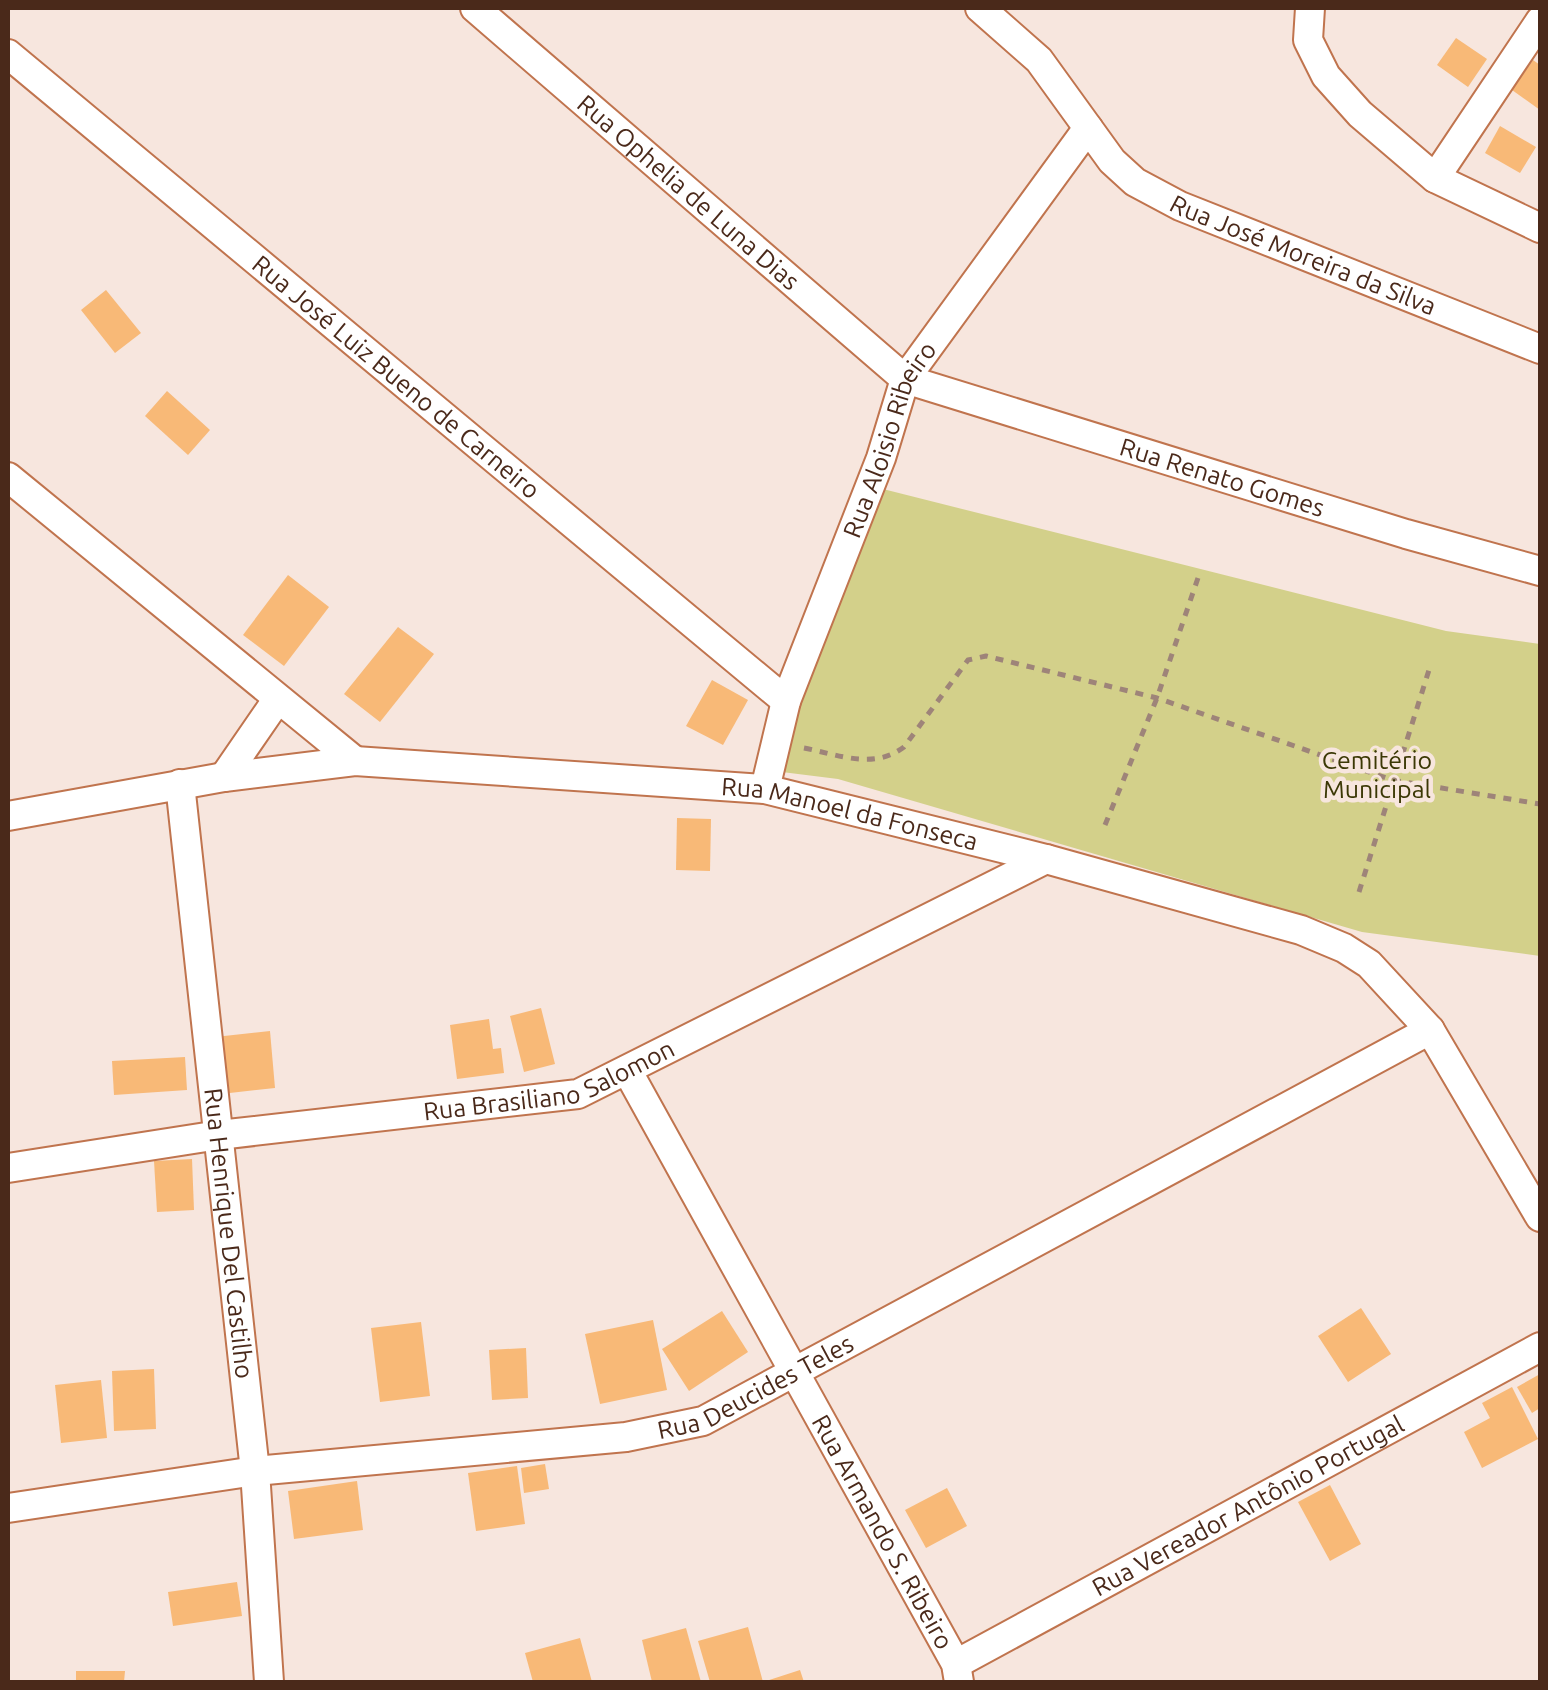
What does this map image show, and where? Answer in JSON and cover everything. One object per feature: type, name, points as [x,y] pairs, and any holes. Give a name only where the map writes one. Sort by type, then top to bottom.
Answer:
[{"type":"street","name":"Rua Ophelia de Luna Dias","points":[[475,8],[905,379]]},
{"type":"street","name":"Rua José Moreira da Silva","points":[[980,8],[1039,60],[1112,161],[1135,182],[1180,206],[1540,349]]},
{"type":"street","points":[[1310,8],[1308,40],[1326,76],[1360,114],[1434,178],[1540,228]]},
{"type":"street","points":[[1434,178],[1540,20]]},
{"type":"street","name":"Rua José Luiz Bueno de Carneiro","points":[[8,54],[786,701]]},
{"type":"street","name":"Rua Aloisio Ribeiro","points":[[765,789],[786,701],[881,458],[905,379],[1088,128]]},
{"type":"street","name":"Rua Renato Gomes","points":[[905,379],[1406,534],[1540,571]]},
{"type":"street","points":[[8,477],[355,761]]},
{"type":"street","points":[[224,777],[277,700]]},
{"type":"street","name":"Rua Manoel da Fonseca","points":[[8,816],[224,777],[355,761],[765,789],[1046,859],[1301,930],[1344,948],[1390,983],[1430,1030],[1540,1216]]},
{"type":"street","name":"Rua Henrique Del Castilho","points":[[180,784],[255,1471],[269,1682]]},
{"type":"street","name":"Rua Brasiliano Salomon","points":[[8,1168],[219,1135],[578,1094],[1046,859]]},
{"type":"street","name":"Rua Deucides Teles","points":[[8,1508],[255,1471],[626,1437],[703,1421],[1430,1030]]},
{"type":"street","name":"Rua Armando S. Ribeiro","points":[[627,1070],[958,1674]]},
{"type":"street","name":"Rua Vereador Antônio Portugal","points":[[958,1674],[1540,1347]]},
{"type":"path","points":[[1105,826],[1157,698],[1199,575]]},
{"type":"path","points":[[774,741],[868,762],[892,756],[904,746],[968,660],[986,656],[1157,698],[1392,780],[1540,804]]},
{"type":"path","points":[[1360,892],[1392,780],[1430,670]]},
{"type":"green space","name":"Cemitério Municipal","points":[[875,487],[1446,631],[1540,644],[1540,956],[1362,932],[838,779],[782,772],[772,724]]},
{"type":"building","points":[[1456,38],[1487,59],[1468,87],[1437,65]]},
{"type":"building","points":[[1533,60],[1540,65],[1540,110],[1512,90]]},
{"type":"building","points":[[1500,126],[1536,147],[1520,173],[1485,153]]},
{"type":"building","points":[[106,290],[141,333],[115,353],[81,310]]},
{"type":"building","points":[[167,391],[210,430],[188,455],[145,416]]},
{"type":"building","points":[[288,575],[329,607],[284,666],[243,635]]},
{"type":"building","points":[[398,627],[434,654],[380,722],[344,694]]},
{"type":"building","points":[[712,680],[748,700],[723,745],[686,726]]},
{"type":"building","points":[[677,818],[711,819],[710,871],[676,870]]},
{"type":"building","points":[[541,1008],[555,1064],[524,1072],[510,1016]]},
{"type":"building","points":[[489,1019],[493,1049],[501,1048],[504,1073],[457,1079],[450,1025]]},
{"type":"building","points":[[270,1031],[275,1088],[221,1094],[215,1037]]},
{"type":"building","points":[[185,1057],[187,1090],[114,1095],[112,1061]]},
{"type":"building","points":[[192,1159],[194,1210],[157,1212],[154,1161]]},
{"type":"building","points":[[1361,1308],[1391,1354],[1348,1382],[1318,1336]]},
{"type":"building","points":[[722,1311],[748,1352],[689,1391],[662,1349]]},
{"type":"building","points":[[653,1320],[667,1390],[600,1404],[585,1334]]},
{"type":"building","points":[[421,1322],[430,1396],[380,1402],[371,1328]]},
{"type":"building","points":[[526,1348],[528,1398],[492,1400],[489,1350]]},
{"type":"building","points":[[154,1369],[156,1429],[114,1431],[112,1371]]},
{"type":"building","points":[[1540,1374],[1540,1408],[1532,1413],[1517,1387]]},
{"type":"building","points":[[101,1380],[107,1438],[61,1443],[55,1385]]},
{"type":"building","points":[[1512,1387],[1538,1439],[1482,1468],[1464,1432],[1490,1418],[1482,1403]]},
{"type":"building","points":[[545,1464],[549,1489],[524,1493],[521,1468]]},
{"type":"building","points":[[517,1466],[525,1524],[476,1531],[468,1473]]},
{"type":"building","points":[[357,1481],[363,1530],[294,1539],[288,1491]]},
{"type":"building","points":[[1330,1485],[1361,1544],[1330,1561],[1298,1502]]},
{"type":"building","points":[[947,1488],[967,1526],[926,1548],[905,1510]]},
{"type":"building","points":[[237,1582],[242,1616],[173,1626],[168,1592]]},
{"type":"building","points":[[748,1627],[763,1682],[710,1682],[698,1641]]},
{"type":"building","points":[[686,1628],[701,1682],[652,1682],[642,1640]]},
{"type":"building","points":[[580,1638],[592,1682],[533,1682],[525,1653]]},
{"type":"building","points":[[800,1670],[804,1682],[763,1682]]},
{"type":"building","points":[[76,1671],[125,1671],[124,1682],[76,1682]]}]
